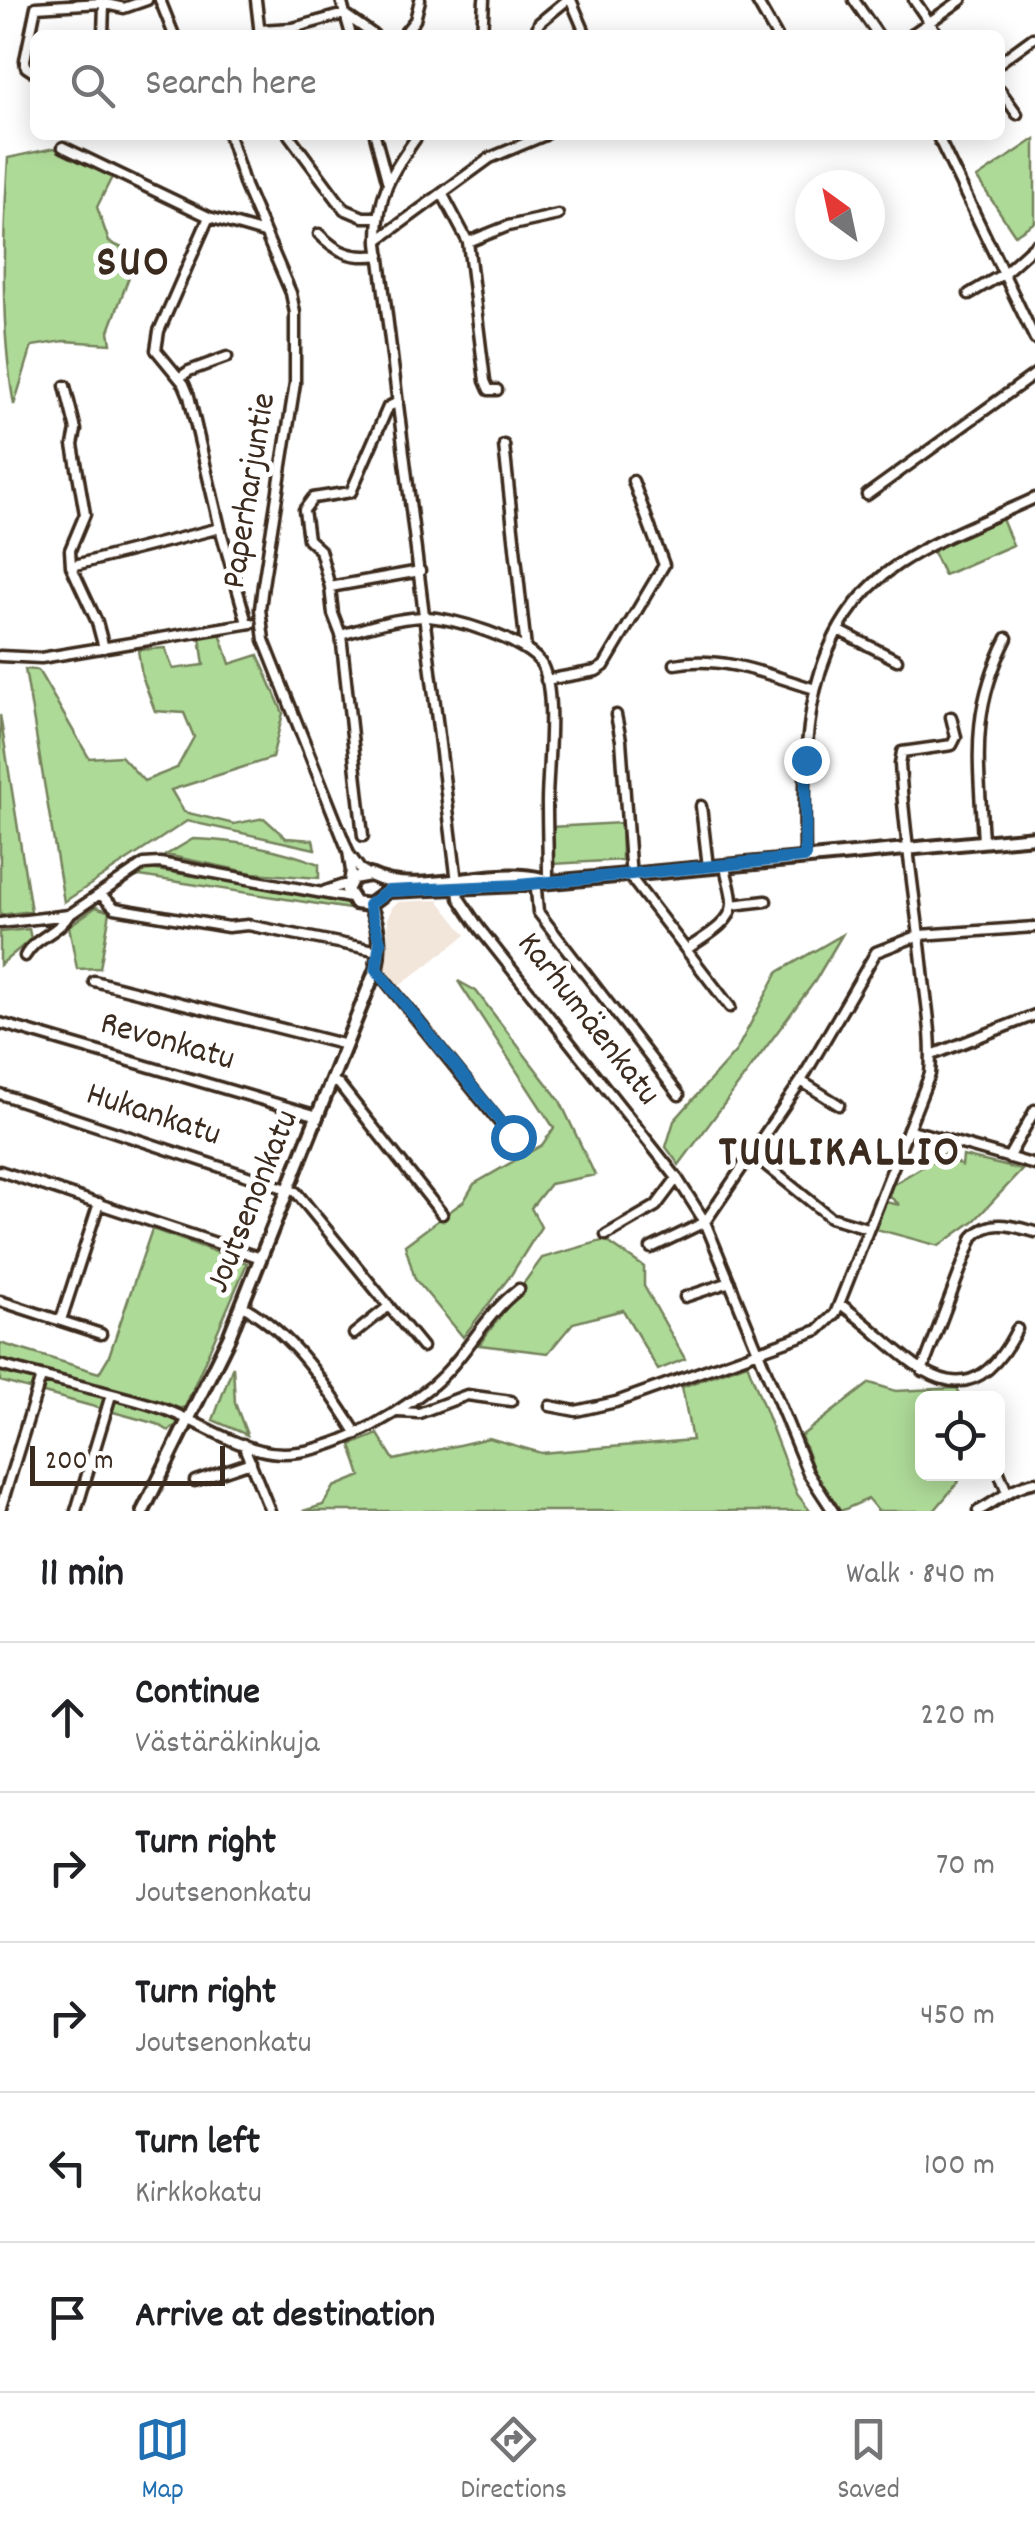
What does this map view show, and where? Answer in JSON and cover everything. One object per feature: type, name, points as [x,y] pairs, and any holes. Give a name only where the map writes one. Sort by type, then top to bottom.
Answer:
[{"type":"main road","points":[[458,884],[394,883],[359,874],[349,883],[350,898],[359,905],[388,891],[1035,837]]},
{"type":"main road","points":[[370,875],[379,886],[373,900]]},
{"type":"main road","name":"Joutsenonkatu","points":[[143,1511],[242,1306],[376,969],[380,952],[373,900]]},
{"type":"street","points":[[30,30],[34,10],[40,6],[104,4],[124,8],[148,0]]},
{"type":"street","points":[[160,0],[172,30]]},
{"type":"street","points":[[256,0],[260,30]]},
{"type":"street","points":[[341,0],[349,30]]},
{"type":"street","points":[[407,30],[415,20],[420,0]]},
{"type":"street","points":[[482,30],[484,0]]},
{"type":"street","points":[[537,29],[539,23],[569,0],[584,30]]},
{"type":"street","points":[[756,0],[773,30]]},
{"type":"street","points":[[854,0],[875,30]]},
{"type":"street","points":[[914,0],[935,30]]},
{"type":"street","points":[[918,30],[961,0]]},
{"type":"street","points":[[103,30],[104,4]]},
{"type":"street","points":[[276,30],[344,14]]},
{"type":"street","points":[[344,14],[367,30]]},
{"type":"street","points":[[30,32],[25,60],[30,70]]},
{"type":"street","points":[[1005,58],[1033,38]]},
{"type":"street","points":[[1005,97],[1017,114]]},
{"type":"street","name":"Paperharjuntie","points":[[231,140],[264,233],[291,293],[296,346],[295,383],[263,585],[261,623],[264,640],[348,851],[352,872],[349,883]]},
{"type":"street","points":[[293,140],[344,208],[363,217],[377,217],[387,180],[415,140]]},
{"type":"street","points":[[377,140],[387,180]]},
{"type":"street","points":[[378,240],[490,158],[534,140]]},
{"type":"street","points":[[938,140],[999,276],[1035,339]]},
{"type":"street","points":[[62,147],[209,217],[264,233]]},
{"type":"street","points":[[443,195],[468,242],[485,381],[490,390],[496,390]]},
{"type":"street","points":[[468,242],[508,226],[558,215]]},
{"type":"street","points":[[209,217],[160,331],[156,350],[180,378],[189,396],[247,623]]},
{"type":"street","name":"Karhumäenkatu","points":[[377,217],[462,904],[677,1178],[706,1222],[808,1472],[833,1511]]},
{"type":"street","points":[[319,234],[342,253],[358,258],[380,255]]},
{"type":"street","points":[[969,294],[999,276],[1035,245]]},
{"type":"street","points":[[180,378],[188,370],[227,357]]},
{"type":"street","points":[[867,495],[1035,374]]},
{"type":"street","points":[[65,386],[76,430],[75,457],[85,514],[70,550],[71,566],[97,622],[104,648]]},
{"type":"street","points":[[363,836],[341,636],[320,550],[308,538],[304,510],[313,498],[351,492],[388,408],[398,402]]},
{"type":"street","points":[[504,446],[526,650]]},
{"type":"street","points":[[546,680],[604,666],[664,565],[633,481]]},
{"type":"street","points":[[805,857],[805,742],[814,690],[838,630],[865,593],[894,567],[1035,498]]},
{"type":"street","points":[[71,566],[220,528]]},
{"type":"street","points":[[330,587],[420,571]]},
{"type":"street","points":[[341,636],[426,617],[500,636],[540,661],[550,725],[538,912],[680,1095]]},
{"type":"street","points":[[0,656],[42,658],[261,623]]},
{"type":"street","points":[[838,630],[897,660]]},
{"type":"street","points":[[983,842],[977,731],[989,675],[1008,638]]},
{"type":"street","points":[[676,664],[718,662],[814,690]]},
{"type":"street","points":[[616,715],[629,873],[730,1007]]},
{"type":"street","points":[[550,1406],[576,1410],[616,1402],[760,1352],[818,1330],[840,1304],[930,1074],[932,1055],[920,935],[906,849],[900,764],[902,752],[952,745],[956,737],[951,717]]},
{"type":"street","points":[[702,806],[708,867]]},
{"type":"street","name":"Paperharjuntie","points":[[348,851],[360,869],[370,875]]},
{"type":"street","points":[[25,956],[69,915],[144,864],[160,863],[325,890],[350,898]]},
{"type":"street","points":[[687,949],[721,924],[732,905],[725,865]]},
{"type":"street","points":[[325,890],[349,883]]},
{"type":"street","points":[[100,894],[115,908],[228,927],[248,925],[380,952]]},
{"type":"street","points":[[732,905],[766,901]]},
{"type":"street","points":[[0,923],[69,915]]},
{"type":"street","points":[[650,1248],[706,1222],[801,1081],[876,952],[920,935],[1035,926]]},
{"type":"street","points":[[376,969],[521,1148]]},
{"type":"street","points":[[94,981],[346,1045]]},
{"type":"street","points":[[932,1055],[1035,1015]]},
{"type":"street","name":"Revonkatu","points":[[0,1024],[318,1116]]},
{"type":"street","points":[[332,1081],[339,1084],[442,1214]]},
{"type":"street","points":[[801,1081],[839,1105]]},
{"type":"street","name":"Hukankatu","points":[[0,1094],[290,1188]]},
{"type":"street","points":[[1008,1158],[1035,1110]]},
{"type":"street","points":[[908,1129],[1035,1165]]},
{"type":"street","points":[[752,1154],[821,1211],[867,1228]]},
{"type":"street","points":[[0,1172],[261,1258]]},
{"type":"street","points":[[606,1234],[656,1206],[677,1178]]},
{"type":"street","points":[[290,1188],[422,1347]]},
{"type":"street","points":[[61,1320],[99,1204]]},
{"type":"street","points":[[922,1371],[973,1237],[982,1227],[994,1224],[1035,1232]]},
{"type":"street","points":[[685,1298],[730,1282]]},
{"type":"street","points":[[0,1364],[155,1406],[243,1444],[277,1454],[296,1452],[357,1434],[397,1412],[436,1382],[503,1300],[519,1289]]},
{"type":"street","points":[[0,1300],[101,1334]]},
{"type":"street","points":[[840,1304],[907,1362],[953,1383],[964,1382],[998,1359],[1017,1329]]},
{"type":"street","points":[[242,1306],[265,1318],[286,1336],[357,1434]]},
{"type":"street","points":[[354,1334],[388,1306]]},
{"type":"street","points":[[0,1510],[42,1377]]},
{"type":"street","points":[[76,1511],[110,1395]]},
{"type":"street","points":[[397,1412],[419,1413],[466,1395],[510,1401]]},
{"type":"street","points":[[243,1444],[270,1511]]},
{"type":"street","points":[[195,1481],[251,1462]]},
{"type":"street","points":[[1003,1481],[1008,1492]]},
{"type":"street","points":[[978,1511],[1008,1492],[1035,1482]]},
{"type":"shaded area","points":[[438,900],[466,935],[398,987],[383,971],[388,953],[388,917],[393,906],[399,902]]},
{"type":"green space","points":[[1035,139],[1035,222],[1015,235],[977,178]]},
{"type":"green space","points":[[54,148],[112,177],[97,207],[109,242],[137,255],[109,331],[111,344],[64,341],[32,346],[14,405],[5,313],[8,158]]},
{"type":"green space","points":[[1002,519],[1013,545],[944,575],[932,550]]},
{"type":"green space","points":[[220,633],[230,664],[258,655],[283,713],[272,758],[171,790],[184,812],[234,824],[264,818],[286,838],[313,840],[315,849],[187,821],[64,902],[25,669],[38,670],[89,758],[121,756],[144,781],[177,768],[194,737],[184,713],[155,711],[142,676],[138,650],[165,648],[173,669],[204,665],[200,637]]},
{"type":"green space","points":[[0,715],[31,911],[0,915]]},
{"type":"green space","points":[[621,823],[622,860],[553,864],[551,827]]},
{"type":"green space","points":[[193,839],[257,846],[304,859],[319,864],[319,878],[253,873],[166,855]]},
{"type":"green space","points":[[144,868],[328,897],[346,902],[356,910],[133,878]]},
{"type":"green space","points":[[96,907],[110,912],[100,968],[77,969],[69,926]]},
{"type":"green space","points":[[29,929],[31,939],[0,965],[0,932]]},
{"type":"green space","points":[[842,935],[815,981],[679,1165],[666,1147],[674,1121],[736,1051],[778,972]]},
{"type":"green space","points":[[458,981],[476,991],[560,1101],[595,1175],[550,1184],[531,1208],[541,1227],[511,1275],[463,1337],[415,1279],[405,1245],[464,1201],[474,1184],[542,1145],[554,1128]]},
{"type":"green space","points":[[954,1148],[954,1161],[962,1166],[963,1156],[1022,1170],[975,1220],[939,1246],[876,1229],[885,1202],[900,1205],[889,1196],[892,1185]]},
{"type":"green space","points":[[152,1229],[247,1263],[177,1424],[169,1431],[157,1424],[0,1381],[0,1343],[99,1373],[109,1356]]},
{"type":"green space","points":[[605,1240],[644,1267],[644,1286],[685,1359],[658,1370],[623,1310],[573,1323],[548,1353],[479,1345],[542,1258]]},
{"type":"green space","points":[[747,1363],[797,1494],[810,1511],[303,1511],[323,1505],[334,1487],[361,1476],[351,1445],[378,1434],[394,1460],[489,1438],[541,1453],[692,1440],[682,1387]]},
{"type":"green space","points":[[233,1366],[235,1403],[247,1435],[213,1420]]},
{"type":"green space","points":[[870,1383],[896,1391],[957,1388],[958,1391],[915,1391],[915,1481],[959,1481],[934,1511],[878,1511],[868,1499],[841,1511],[814,1471],[801,1436]]},
{"type":"district","name":"SUO","points":[[134,265]]},
{"type":"district","name":"TUULIKALLIO","points":[[840,1155]]},
{"type":"route","points":[[513,1137],[376,969],[380,942],[369,905],[388,891],[519,885],[805,857],[806,760]]}]
